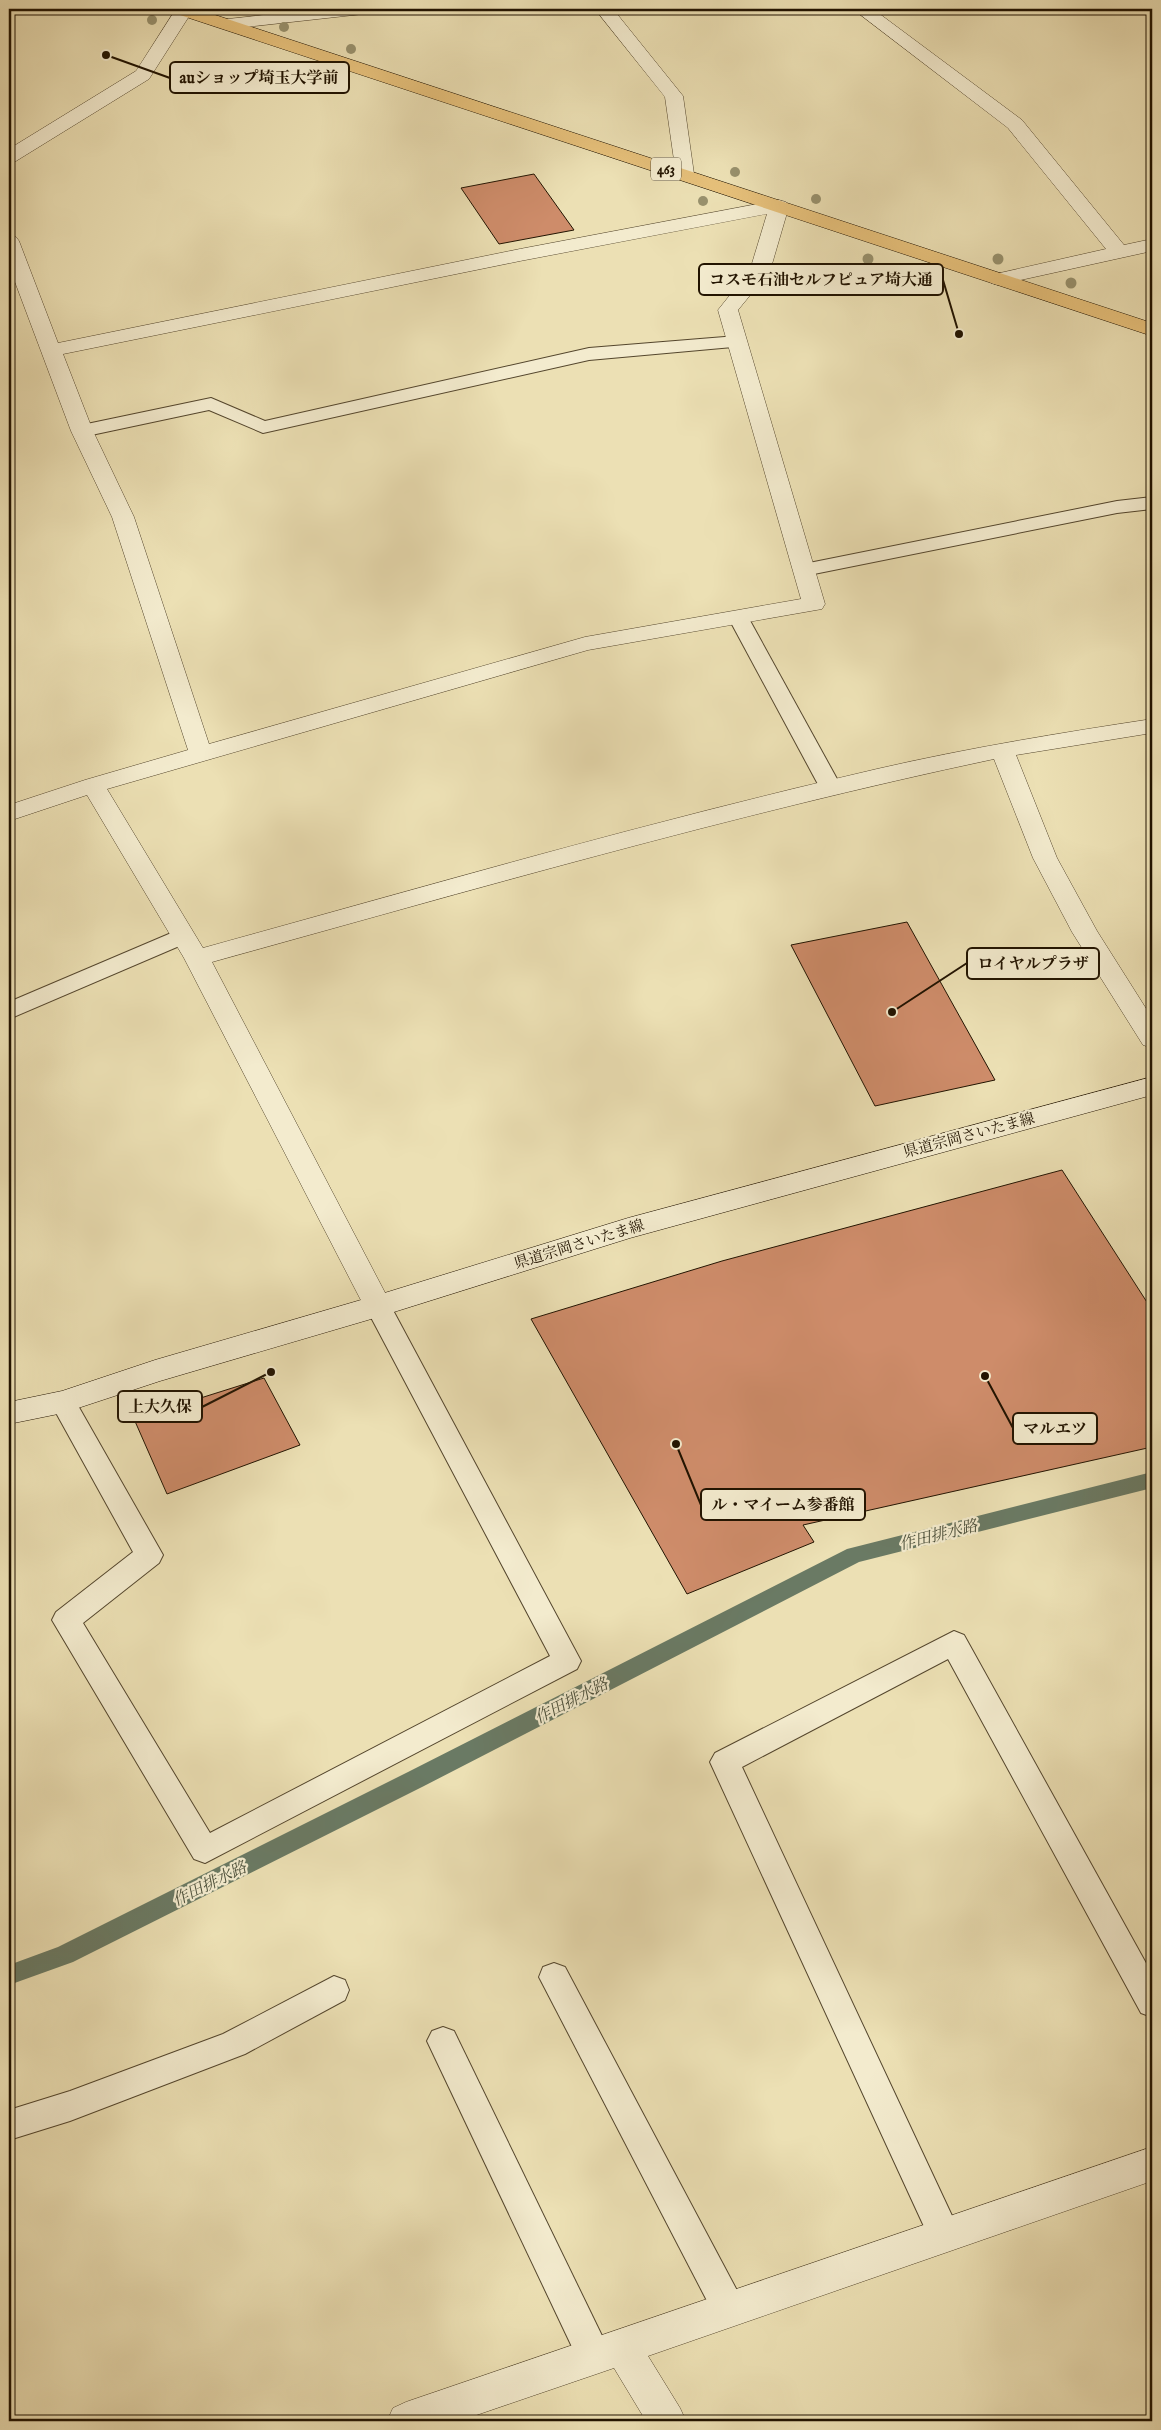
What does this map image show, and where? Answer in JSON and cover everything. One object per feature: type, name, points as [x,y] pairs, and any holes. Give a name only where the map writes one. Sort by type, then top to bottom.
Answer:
[{"type":"highway","name":"463","points":[[182,9],[1152,330]]},
{"type":"street","points":[[9,156],[143,75],[182,9]]},
{"type":"street","points":[[228,24],[363,9]]},
{"type":"street","points":[[604,9],[674,96],[684,174]]},
{"type":"street","points":[[862,9],[1015,124],[1118,251]]},
{"type":"street","points":[[9,813],[94,785],[585,644],[814,604],[728,310],[760,271],[779,206],[50,350]]},
{"type":"street","points":[[9,241],[82,431],[123,517],[201,754]]},
{"type":"street","points":[[998,279],[1152,245]]},
{"type":"street","points":[[196,958],[653,832],[831,788],[1002,750],[1152,726]]},
{"type":"street","points":[[1002,750],[1044,858],[1085,932],[1152,1039]]},
{"type":"street","points":[[94,785],[196,958],[378,1306]]},
{"type":"street","name":"県道宗岡さいたま線","points":[[9,1413],[63,1402],[155,1371],[378,1306],[628,1228],[1152,1086]]},
{"type":"street","points":[[406,2421],[1152,2164]]},
{"type":"street","points":[[608,2351],[666,2421]]},
{"type":"lane","points":[[82,431],[210,404],[263,427],[589,354],[737,342]]},
{"type":"lane","points":[[804,570],[1117,507],[1152,503]]},
{"type":"lane","points":[[738,617],[831,788]]},
{"type":"lane","points":[[9,1011],[183,936]]},
{"type":"lane","points":[[63,1402],[149,1556],[66,1620],[205,1850],[567,1661],[378,1306]]},
{"type":"lane","points":[[946,2235],[726,1762],[954,1643],[1152,2003]]},
{"type":"lane","points":[[554,1977],[730,2310]]},
{"type":"lane","points":[[9,2125],[70,2106],[234,2044],[334,1990]]},
{"type":"lane","points":[[442,2041],[608,2351]]},
{"type":"building","points":[[534,174],[574,230],[499,244],[461,188]]},
{"type":"building","points":[[907,922],[995,1080],[875,1106],[791,945]]},
{"type":"building","points":[[1062,1170],[1152,1310],[1152,1447],[803,1525],[814,1542],[687,1594],[531,1319],[722,1261]]},
{"type":"building","points":[[264,1378],[300,1445],[167,1494],[134,1419]]},
{"type":"waterway","name":"作田排水路","points":[[9,1975],[65,1955],[416,1779],[854,1555],[1152,1480]]},
{"type":"place","name":"auショップ埼玉大学前","points":[[106,55]]},
{"type":"place","name":"コスモ石油セルフピュア埼大通","points":[[959,334]]},
{"type":"place","name":"ロイヤルプラザ","points":[[892,1012]]},
{"type":"place","name":"上大久保","points":[[271,1372]]},
{"type":"place","name":"マルエツ","points":[[985,1376]]},
{"type":"place","name":"ル・マイーム参番館","points":[[676,1444]]}]
